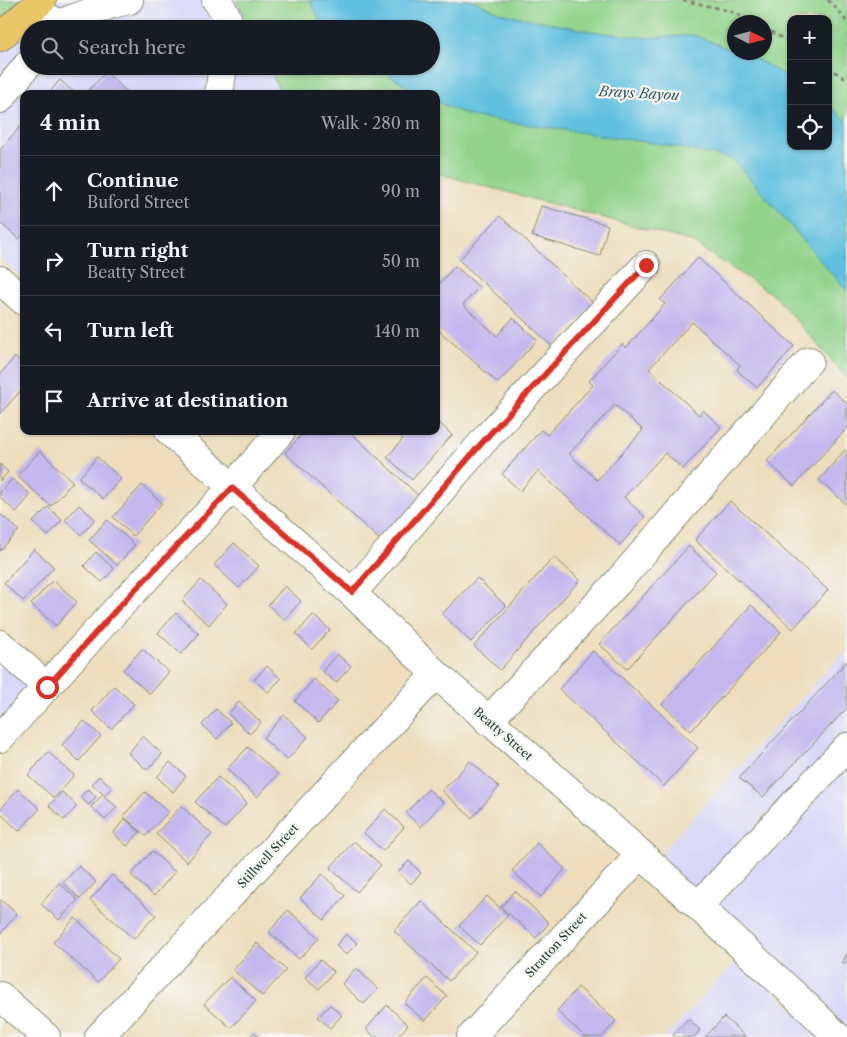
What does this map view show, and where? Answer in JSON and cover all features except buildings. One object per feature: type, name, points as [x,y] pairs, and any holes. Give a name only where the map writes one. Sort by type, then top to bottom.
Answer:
[{"type":"main road","points":[[0,37],[37,5]]},
{"type":"street","points":[[73,20],[112,4],[129,0]]},
{"type":"street","points":[[216,0],[221,5],[228,20]]},
{"type":"street","points":[[37,5],[54,20]]},
{"type":"street","points":[[0,99],[20,74]]},
{"type":"street","points":[[220,90],[222,75]]},
{"type":"street","points":[[352,592],[488,436],[646,265]]},
{"type":"street","points":[[0,280],[20,298]]},
{"type":"street","points":[[488,721],[617,583],[809,361]]},
{"type":"street","name":"Beatty Street","points":[[173,435],[352,592],[436,674],[641,854],[838,1037]]},
{"type":"street","points":[[0,738],[116,610],[232,488],[277,435]]},
{"type":"street","points":[[0,644],[47,687]]},
{"type":"street","name":"Stillwell Street","points":[[99,1037],[436,674]]},
{"type":"street","points":[[698,906],[847,747]]},
{"type":"street","name":"Stratton Street","points":[[471,1037],[641,854]]},
{"type":"street","points":[[0,996],[46,1037]]},
{"type":"path","points":[[683,0],[730,11],[738,15]]},
{"type":"path","points":[[828,0],[847,22]]},
{"type":"path","points":[[772,32],[787,40]]},
{"type":"path","points":[[832,69],[847,80]]},
{"type":"shaded area","points":[[57,0],[237,0],[246,20],[32,20]]},
{"type":"shaded area","points":[[20,32],[20,75],[272,75],[279,90],[20,90],[20,276],[0,258],[0,54]]},
{"type":"shaded area","points":[[0,649],[30,690],[0,725]]},
{"type":"shaded area","points":[[847,649],[847,1026],[659,859],[666,847]]},
{"type":"shaded area","points":[[739,958],[822,1037],[666,1037]]},
{"type":"green space","points":[[0,0],[22,0],[0,19]]},
{"type":"green space","points":[[237,0],[847,0],[847,378],[775,296],[690,241],[440,174],[440,90],[279,90],[272,75],[440,75],[440,20],[246,20]]},
{"type":"water","name":"Brays Bayou","points":[[310,0],[472,0],[501,13],[589,31],[648,38],[694,35],[727,48],[727,60],[757,60],[787,77],[787,150],[832,150],[832,108],[847,121],[847,291],[733,159],[660,144],[469,116],[440,103],[440,90],[412,90],[390,75],[440,75],[440,20],[320,20]]},
{"type":"route","points":[[47,687],[116,610],[232,488],[352,592],[488,436],[646,265]]}]
